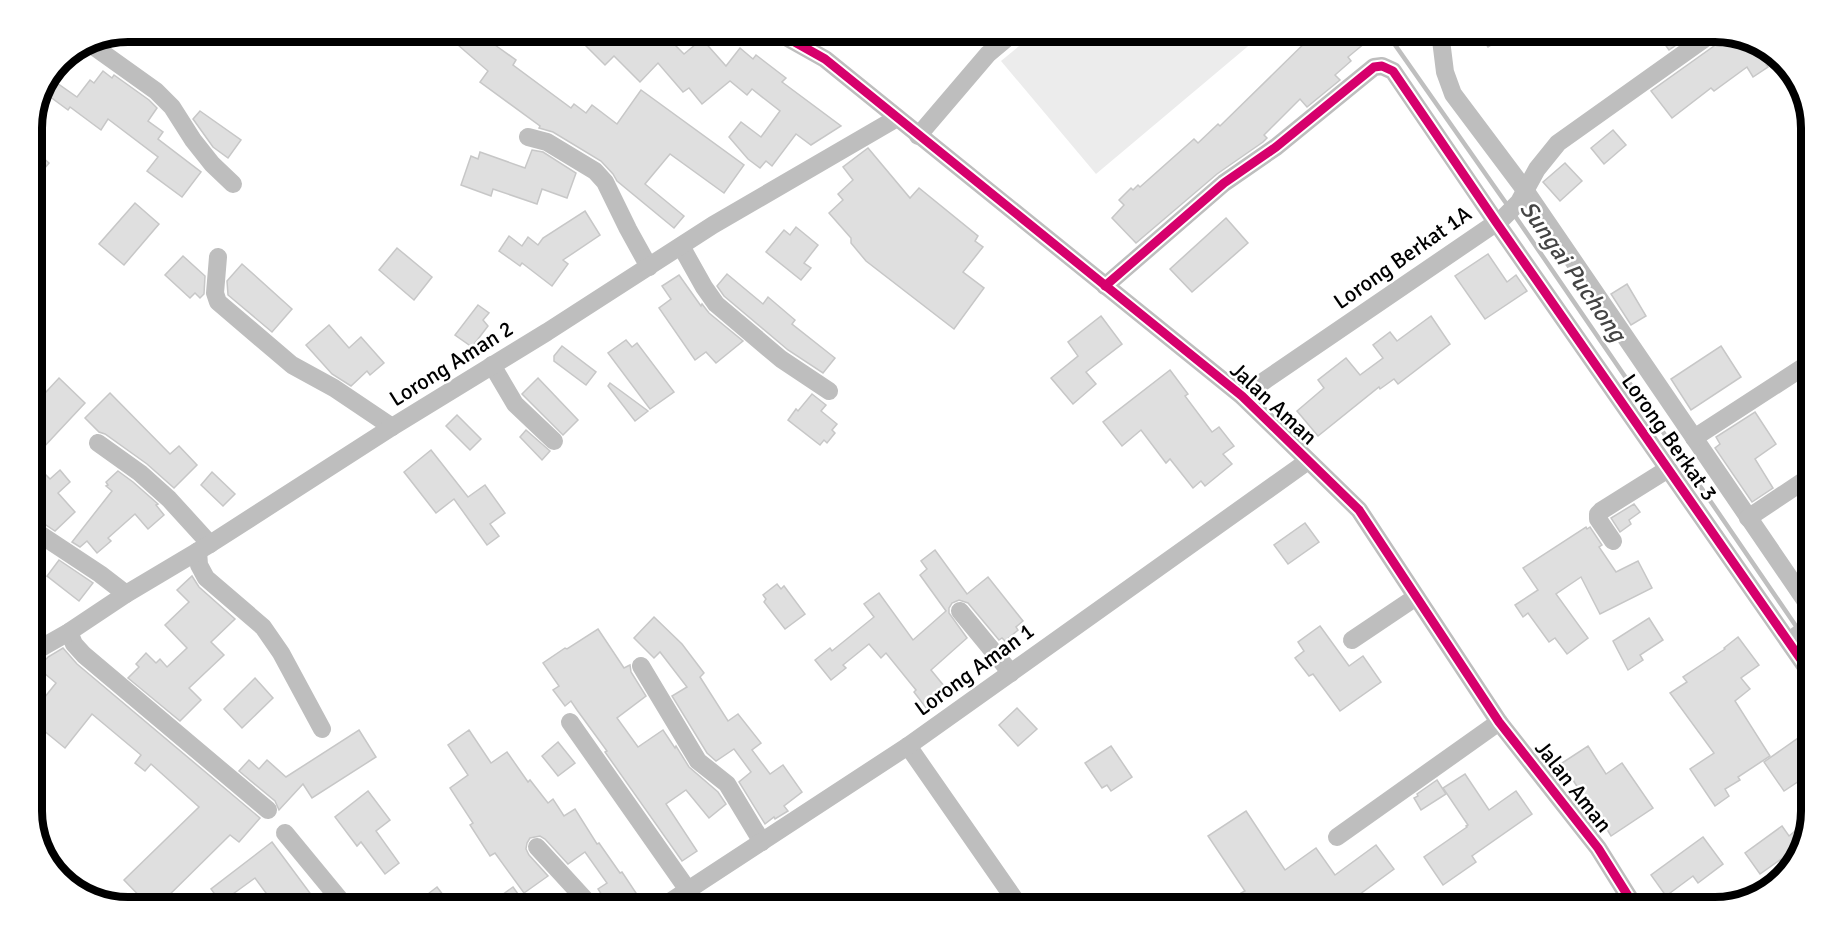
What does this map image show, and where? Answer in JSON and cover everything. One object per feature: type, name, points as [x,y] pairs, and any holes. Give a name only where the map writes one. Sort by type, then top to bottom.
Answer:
[{"type":"street","name":"Jalan Aman","points":[[795,42],[825,59],[1242,396],[1359,510],[1499,722],[1598,848],[1628,897]]},
{"type":"street","points":[[918,136],[988,54],[1002,42]]},
{"type":"street","points":[[1441,42],[1445,72],[1454,94],[1522,196],[1694,438],[1801,595]]},
{"type":"street","name":"Lorong Berkat 1A","points":[[1242,396],[1499,220],[1522,196],[1537,169],[1558,143],[1700,42]]},
{"type":"street","points":[[97,49],[156,91],[172,107],[212,165],[232,184]]},
{"type":"street","name":"Lorong Berkat 3","points":[[1105,286],[1224,183],[1276,147],[1374,67],[1382,66],[1393,70],[1801,659]]},
{"type":"street","name":"Lorong Aman 2","points":[[42,647],[204,548],[392,427],[422,411],[713,225],[897,118]]},
{"type":"street","points":[[528,137],[548,142],[595,171],[605,182],[649,267]]},
{"type":"street","points":[[681,246],[716,304],[781,359],[829,391]]},
{"type":"street","points":[[219,257],[215,292],[218,302],[292,365],[334,388],[392,427]]},
{"type":"street","points":[[492,365],[515,404],[554,441]]},
{"type":"street","points":[[1694,438],[1801,368]]},
{"type":"street","points":[[98,443],[147,480],[169,500],[204,548],[199,565],[206,578],[263,627],[281,652],[322,729]]},
{"type":"street","name":"Lorong Aman 1","points":[[678,897],[908,746],[1308,461]]},
{"type":"street","points":[[1613,541],[1598,519],[1598,514],[1668,469]]},
{"type":"street","points":[[1748,518],[1801,483]]},
{"type":"street","points":[[42,536],[126,594]]},
{"type":"street","points":[[1352,639],[1416,597]]},
{"type":"street","points":[[960,611],[1011,673]]},
{"type":"street","points":[[69,632],[74,644],[84,655],[268,810]]},
{"type":"street","points":[[1789,641],[1801,633]]},
{"type":"street","points":[[640,666],[698,761],[727,784],[762,842]]},
{"type":"street","points":[[570,722],[688,890]]},
{"type":"street","points":[[1337,837],[1499,722]]},
{"type":"street","points":[[908,746],[1012,897]]},
{"type":"street","points":[[285,833],[337,897]]},
{"type":"street","points":[[537,847],[582,897]]},
{"type":"shaded area","points":[[1024,42],[1253,42],[1096,174],[1001,61]]},
{"type":"building","points":[[461,42],[498,42],[495,45],[516,60],[513,65],[571,108],[574,104],[586,113],[592,105],[617,124],[641,90],[744,165],[724,193],[670,154],[645,184],[684,216],[674,228],[617,181],[601,161],[553,132],[539,128],[540,126],[480,82],[488,71],[458,45]]},
{"type":"building","points":[[586,42],[672,42],[684,54],[698,42],[705,42],[726,66],[740,48],[753,59],[756,55],[786,78],[782,82],[841,126],[811,145],[796,134],[772,166],[766,161],[760,168],[748,159],[729,137],[741,122],[761,137],[780,111],[752,89],[747,95],[730,81],[702,104],[689,88],[683,92],[658,63],[640,82],[614,56],[605,65],[584,44]]},
{"type":"building","points":[[1306,42],[1365,43],[1348,57],[1351,61],[1335,75],[1340,80],[1307,107],[1300,99],[1264,135],[1267,138],[1263,142],[1217,174],[1136,243],[1112,218],[1124,205],[1119,200],[1131,188],[1133,190],[1138,185],[1140,187],[1194,139],[1198,143],[1218,124],[1220,126]]},
{"type":"building","points":[[1484,42],[1496,42],[1488,47]]},
{"type":"building","points":[[1663,42],[1681,42],[1669,50]]},
{"type":"building","points":[[1719,42],[1743,47],[1770,62],[1766,64],[1768,67],[1753,77],[1747,67],[1714,91],[1711,88],[1672,118],[1651,91]]},
{"type":"building","points":[[103,71],[112,78],[114,75],[157,108],[148,121],[163,132],[158,139],[201,172],[182,197],[147,171],[158,157],[108,119],[101,130],[70,107],[68,110],[49,96],[55,82],[77,97],[90,80],[94,83]]},
{"type":"building","points":[[200,111],[241,140],[228,158],[213,147],[193,119]]},
{"type":"building","points":[[1613,130],[1626,145],[1604,164],[1591,148]]},
{"type":"building","points":[[868,148],[910,198],[919,188],[978,236],[975,241],[983,247],[963,272],[984,288],[954,329],[866,261],[851,243],[851,238],[829,213],[843,200],[838,194],[853,180],[843,167]]},
{"type":"building","points":[[532,150],[543,152],[576,173],[567,198],[542,189],[537,204],[493,189],[491,196],[461,185],[471,156],[478,159],[480,152],[525,168]]},
{"type":"building","points":[[42,157],[49,163],[42,171]]},
{"type":"building","points":[[1565,163],[1582,181],[1560,201],[1543,182]]},
{"type":"building","points":[[135,203],[159,224],[124,265],[99,244]]},
{"type":"building","points":[[585,211],[600,235],[563,260],[568,264],[552,286],[522,263],[520,266],[499,251],[509,236],[522,246],[528,237],[538,245],[543,238]]},
{"type":"building","points":[[1226,218],[1248,243],[1192,292],[1170,269]]},
{"type":"building","points":[[796,227],[818,245],[804,263],[811,268],[801,280],[766,252],[784,230],[790,235]]},
{"type":"building","points":[[397,248],[432,277],[414,300],[379,270]]},
{"type":"building","points":[[1488,254],[1507,282],[1516,275],[1527,291],[1485,319],[1455,276]]},
{"type":"building","points":[[183,256],[205,276],[204,294],[200,298],[195,293],[190,298],[165,275]]},
{"type":"building","points":[[242,264],[292,309],[272,332],[228,295],[227,281]]},
{"type":"building","points":[[727,274],[763,304],[768,297],[795,320],[792,324],[835,358],[823,373],[788,350],[724,296],[717,286]]},
{"type":"building","points":[[679,275],[701,306],[702,304],[709,313],[743,341],[716,363],[706,352],[695,360],[659,308],[671,299],[662,286]]},
{"type":"building","points":[[1627,284],[1646,316],[1631,325],[1611,294]]},
{"type":"building","points":[[478,305],[489,313],[483,320],[488,326],[472,347],[455,335]]},
{"type":"building","points":[[1101,316],[1122,344],[1086,372],[1096,384],[1073,404],[1051,378],[1078,356],[1068,342]]},
{"type":"building","points":[[1431,316],[1450,344],[1398,384],[1394,379],[1380,389],[1379,387],[1318,436],[1297,411],[1324,388],[1318,380],[1346,358],[1360,375],[1383,358],[1373,345],[1390,332],[1397,341]]},
{"type":"building","points":[[329,325],[349,348],[361,337],[384,363],[370,375],[367,371],[351,386],[332,374],[306,345]]},
{"type":"building","points":[[626,340],[632,347],[637,343],[674,392],[650,409],[608,353]]},
{"type":"building","points":[[562,346],[596,372],[586,385],[554,361],[554,356]]},
{"type":"building","points":[[1721,346],[1741,377],[1691,410],[1671,379]]},
{"type":"building","points":[[1170,370],[1188,394],[1185,396],[1212,432],[1219,427],[1234,446],[1223,454],[1232,464],[1205,486],[1201,481],[1193,488],[1170,459],[1166,463],[1141,430],[1122,446],[1103,422]]},
{"type":"building","points":[[59,378],[85,403],[42,449],[42,396]]},
{"type":"building","points":[[538,378],[578,420],[563,435],[522,394]]},
{"type":"building","points":[[610,383],[648,411],[635,421],[608,386]]},
{"type":"building","points":[[110,393],[170,454],[179,446],[197,465],[174,488],[147,464],[99,432],[85,418]]},
{"type":"building","points":[[812,394],[826,405],[821,411],[837,424],[832,430],[835,433],[827,443],[824,440],[820,445],[788,420]]},
{"type":"building","points":[[1755,412],[1776,444],[1755,459],[1773,488],[1752,502],[1715,448],[1720,444],[1716,437]]},
{"type":"building","points":[[457,415],[481,439],[470,450],[446,426]]},
{"type":"building","points":[[526,430],[550,451],[542,460],[520,437]]},
{"type":"building","points":[[431,450],[468,497],[485,485],[505,513],[490,524],[499,536],[487,545],[454,499],[436,513],[404,472]]},
{"type":"building","points":[[60,470],[70,482],[58,493],[75,512],[55,531],[42,522],[42,477],[45,474],[50,479]]},
{"type":"building","points":[[118,471],[158,504],[156,505],[164,515],[148,529],[135,514],[108,538],[111,541],[97,553],[87,541],[80,547],[72,542],[112,491],[106,486],[108,485],[106,482]]},
{"type":"building","points":[[212,472],[235,494],[223,506],[201,485]]},
{"type":"building","points":[[1634,504],[1640,512],[1629,520],[1631,524],[1620,532],[1611,518]]},
{"type":"building","points":[[1305,523],[1319,542],[1288,564],[1274,545]]},
{"type":"building","points":[[1586,527],[1587,529],[1590,527],[1602,545],[1599,547],[1616,572],[1638,561],[1652,588],[1600,614],[1581,577],[1556,594],[1588,638],[1567,654],[1555,638],[1549,642],[1528,613],[1523,617],[1515,605],[1538,590],[1523,568]]},
{"type":"building","points":[[935,550],[967,594],[988,577],[1023,621],[1016,627],[1018,630],[1005,641],[1002,638],[999,640],[968,603],[959,600],[952,603],[949,613],[967,638],[931,670],[949,692],[927,709],[914,692],[916,690],[886,653],[881,658],[869,644],[843,665],[846,668],[831,680],[815,660],[830,648],[832,651],[874,617],[864,604],[879,593],[913,640],[946,611],[920,575],[927,569],[921,561]]},
{"type":"building","points":[[59,560],[93,583],[79,601],[47,576]]},
{"type":"building","points":[[192,576],[199,587],[235,619],[211,642],[224,655],[189,688],[201,700],[180,721],[128,678],[139,667],[136,664],[146,653],[156,663],[160,659],[167,667],[187,648],[165,625],[189,602],[177,590]]},
{"type":"building","points":[[777,584],[781,589],[784,586],[805,614],[785,629],[764,602],[766,599],[763,595]]},
{"type":"building","points":[[654,617],[682,644],[704,673],[700,677],[728,721],[738,714],[761,743],[752,750],[770,774],[783,765],[802,792],[784,806],[788,811],[765,824],[739,782],[751,772],[734,749],[716,761],[707,753],[672,696],[687,687],[660,652],[654,658],[634,638]]},
{"type":"building","points":[[1649,618],[1663,640],[1640,655],[1643,660],[1628,670],[1613,641]]},
{"type":"building","points":[[1320,626],[1349,666],[1363,656],[1381,682],[1340,711],[1313,674],[1309,676],[1295,658],[1304,651],[1298,642]]},
{"type":"building","points":[[598,629],[624,668],[630,665],[631,672],[646,696],[617,718],[638,747],[663,730],[689,767],[718,792],[726,804],[709,818],[686,790],[666,804],[697,851],[682,861],[571,701],[565,706],[553,690],[559,686],[543,663]]},
{"type":"building","points":[[1738,637],[1759,665],[1741,678],[1750,689],[1735,701],[1770,756],[1738,777],[1740,780],[1725,789],[1729,796],[1715,806],[1690,769],[1714,753],[1670,693],[1687,682],[1683,677],[1725,649]]},
{"type":"building","points":[[63,648],[77,664],[260,818],[239,842],[230,835],[167,897],[140,897],[124,880],[199,807],[151,764],[145,771],[135,763],[141,755],[92,714],[65,748],[42,729],[42,700],[56,683],[42,671],[42,664]]},
{"type":"building","points":[[255,678],[273,698],[242,728],[224,709]]},
{"type":"building","points":[[1017,708],[1037,729],[1018,746],[999,725]]},
{"type":"building","points":[[359,730],[376,757],[312,798],[303,784],[279,810],[275,801],[239,771],[249,760],[259,769],[267,760],[286,777]]},
{"type":"building","points":[[469,730],[491,763],[507,752],[528,782],[530,780],[548,803],[553,799],[564,816],[575,809],[597,844],[599,843],[620,873],[622,872],[639,897],[603,897],[598,889],[607,883],[585,852],[568,864],[540,836],[530,838],[526,849],[548,876],[524,893],[495,853],[490,856],[470,825],[473,823],[450,788],[468,775],[448,745]]},
{"type":"building","points":[[1801,736],[1801,780],[1784,791],[1764,762]]},
{"type":"building","points":[[558,742],[575,763],[558,776],[542,756]]},
{"type":"building","points":[[1111,746],[1132,777],[1111,791],[1107,785],[1102,788],[1085,763]]},
{"type":"building","points":[[1588,746],[1606,774],[1622,763],[1653,808],[1611,836],[1597,813],[1593,815],[1562,763]]},
{"type":"building","points":[[1465,774],[1489,810],[1516,791],[1532,814],[1472,856],[1476,862],[1443,885],[1424,857],[1468,825],[1443,788]]},
{"type":"building","points":[[1437,780],[1446,794],[1421,810],[1414,798]]},
{"type":"building","points":[[368,791],[390,820],[376,831],[399,863],[385,874],[361,842],[357,846],[335,817]]},
{"type":"building","points":[[1246,811],[1285,870],[1316,848],[1335,875],[1376,845],[1394,869],[1356,897],[1243,897],[1241,893],[1245,891],[1208,836]]},
{"type":"building","points":[[1782,826],[1789,836],[1795,831],[1797,834],[1790,853],[1760,874],[1745,853]]},
{"type":"building","points":[[1703,837],[1723,864],[1698,883],[1693,876],[1666,896],[1651,875]]},
{"type":"building","points":[[272,842],[313,897],[269,897],[255,878],[229,897],[208,897],[214,893],[211,889]]},
{"type":"building","points":[[437,887],[445,897],[424,897]]},
{"type":"building","points":[[513,887],[520,897],[499,897]]},
{"type":"waterway","name":"Sungai Puchong","points":[[1393,42],[1508,206]]},
{"type":"waterway","name":"Sungai Puchong","points":[[1513,213],[1798,629]]},
{"type":"cycle path","points":[[795,42],[825,59],[1242,396],[1359,510],[1499,722],[1598,848],[1629,897]]},
{"type":"cycle path","points":[[1105,286],[1224,183],[1276,147],[1374,67],[1382,66],[1393,71],[1801,660]]}]
